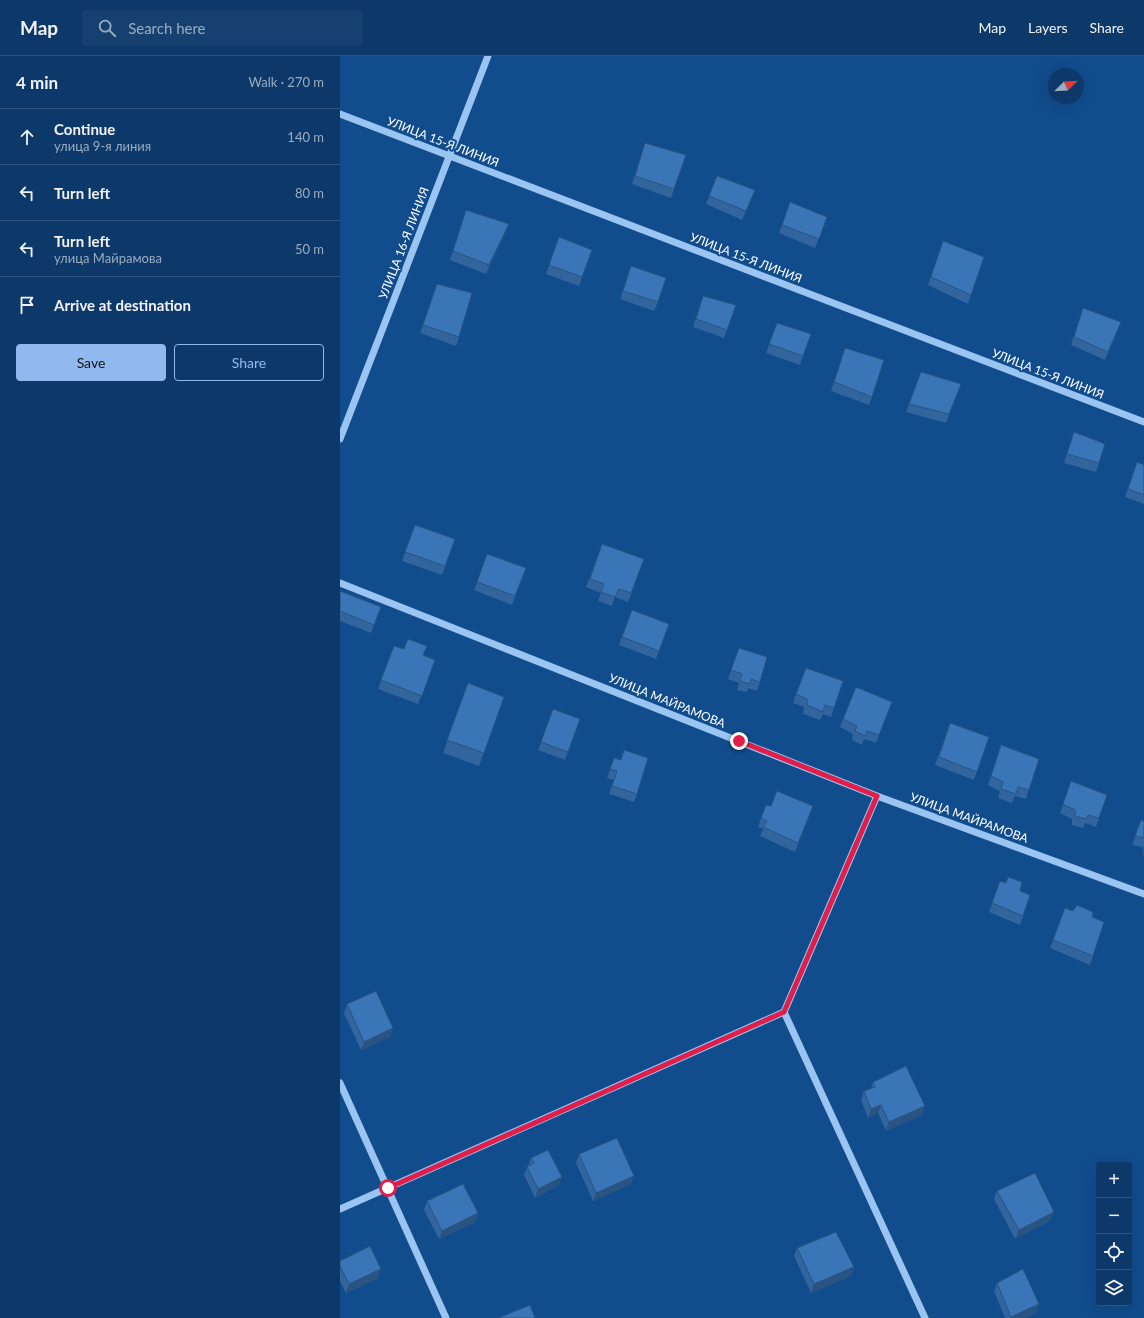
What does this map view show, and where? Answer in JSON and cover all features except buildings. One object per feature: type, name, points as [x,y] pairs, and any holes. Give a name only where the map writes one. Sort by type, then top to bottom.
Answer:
[{"type":"street","name":"УЛИЦА 16-Я ЛИНИЯ","points":[[340,439],[488,56]]},
{"type":"street","name":"УЛИЦА 15-Я ЛИНИЯ","points":[[340,114],[1144,422]]},
{"type":"street","name":"УЛИЦА МАЙРАМОВА","points":[[340,583],[877,796],[1144,894]]},
{"type":"street","points":[[340,1209],[784,1012],[877,796]]},
{"type":"street","points":[[784,1012],[925,1318]]},
{"type":"street","points":[[340,1083],[446,1318]]},
{"type":"route","points":[[388,1188],[784,1012],[877,796],[739,741]]}]
